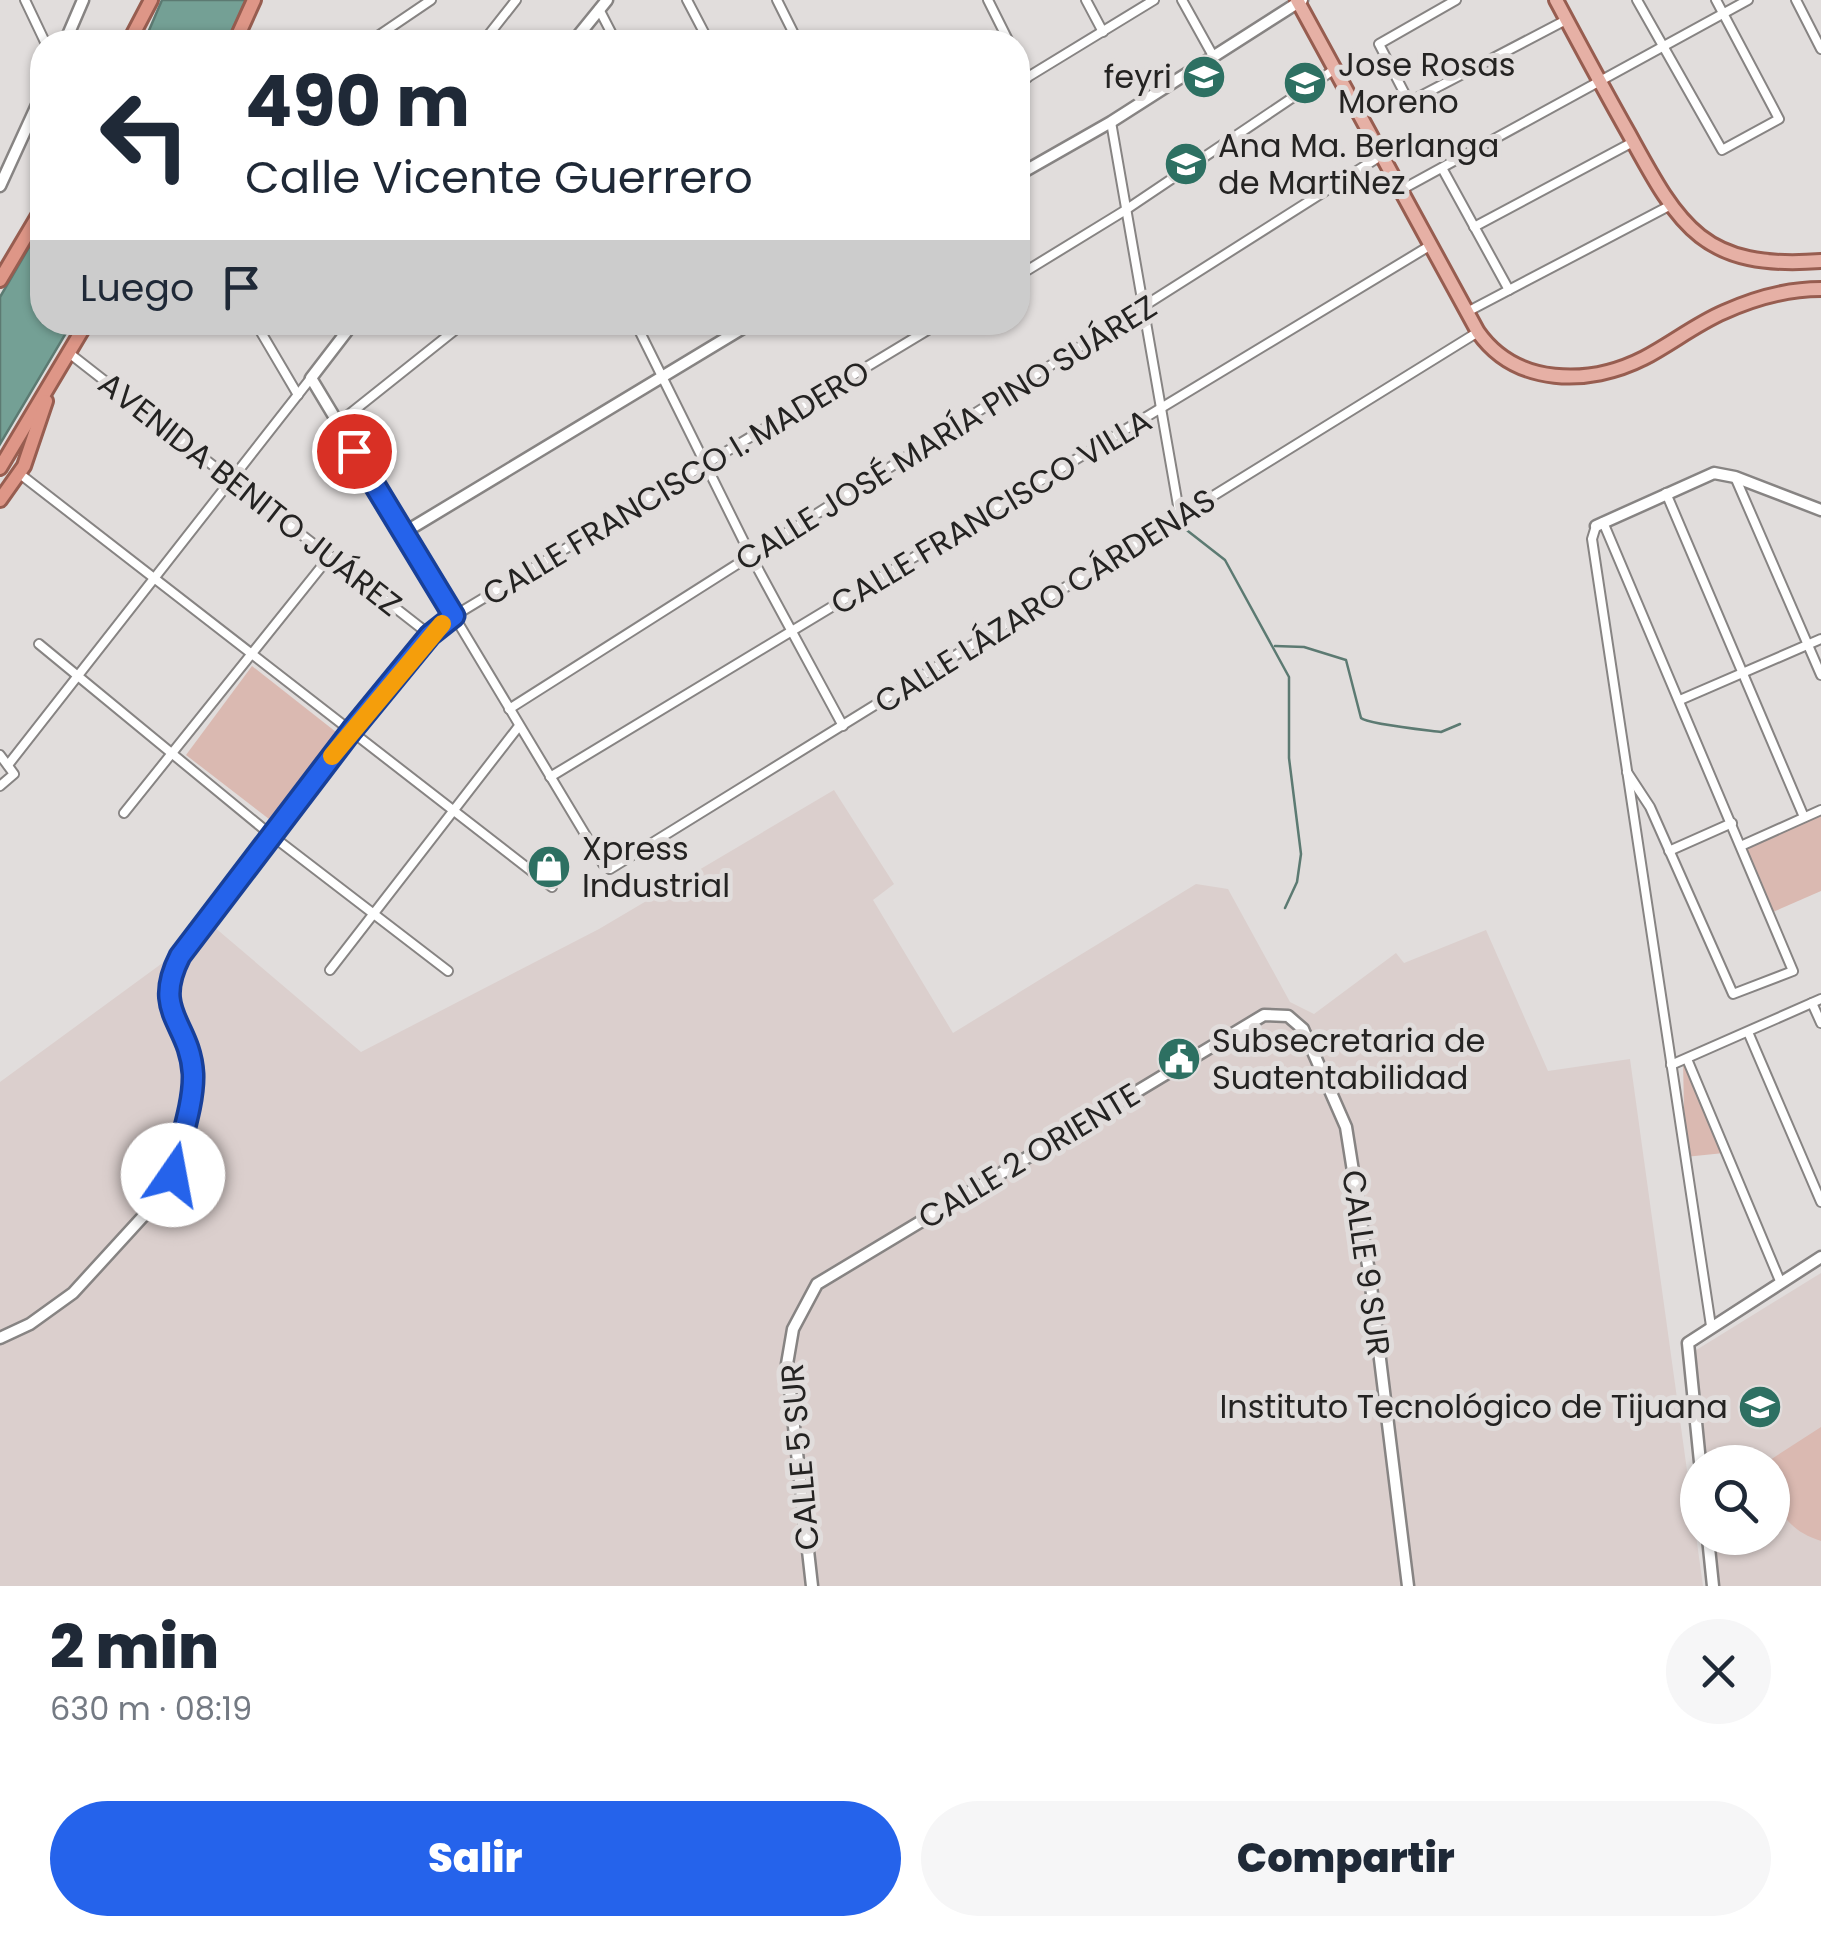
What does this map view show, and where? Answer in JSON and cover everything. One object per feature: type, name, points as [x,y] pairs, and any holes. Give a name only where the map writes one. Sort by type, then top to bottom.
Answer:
[{"type":"highway","points":[[135,30],[151,0]]},
{"type":"highway","points":[[241,30],[254,0]]},
{"type":"highway","points":[[0,280],[30,229]]},
{"type":"highway","points":[[0,468],[80,335]]},
{"type":"highway","points":[[0,500],[20,474],[54,375]]},
{"type":"main road","points":[[1556,0],[1668,206],[1704,239],[1736,256],[1771,264],[1821,260]]},
{"type":"main road","points":[[1300,1],[1478,332],[1499,356],[1531,373],[1579,376],[1627,366],[1750,302],[1784,292],[1821,289]]},
{"type":"street","points":[[25,0],[39,30]]},
{"type":"street","points":[[70,30],[83,0]]},
{"type":"street","points":[[386,30],[430,0]]},
{"type":"street","points":[[492,30],[516,0]]},
{"type":"street","points":[[582,30],[607,0]]},
{"type":"street","points":[[688,0],[703,30]]},
{"type":"street","points":[[777,0],[792,30]]},
{"type":"street","points":[[988,0],[1003,30]]},
{"type":"street","points":[[1086,0],[1103,32]]},
{"type":"street","points":[[1030,76],[1154,0]]},
{"type":"street","points":[[1182,0],[1212,54]]},
{"type":"street","points":[[1456,0],[1378,44],[1409,102],[1566,20]]},
{"type":"street","points":[[1637,0],[1722,150],[1779,119],[1716,0]]},
{"type":"street","points":[[1401,190],[1748,0]]},
{"type":"street","points":[[1796,0],[1821,49]]},
{"type":"street","points":[[1030,167],[1111,122],[1300,1]]},
{"type":"street","points":[[598,10],[609,30]]},
{"type":"street","points":[[1030,269],[1124,211],[1334,68]]},
{"type":"street","points":[[0,186],[30,120]]},
{"type":"street","points":[[1111,122],[1180,517]]},
{"type":"street","points":[[1474,226],[1633,142]]},
{"type":"street","name":"CALLE JOSÉ MARÍA PINO SUÁREZ","points":[[509,709],[1382,155]]},
{"type":"street","points":[[1442,168],[1509,290]]},
{"type":"street","points":[[1467,312],[1668,206]]},
{"type":"street","name":"CALLE FRANCISCO VILLA","points":[[550,777],[1430,245]]},
{"type":"street","name":"CALLE LÁZARO CÁRDENAS","points":[[550,777],[610,869],[1478,332]]},
{"type":"street","points":[[263,335],[298,395]]},
{"type":"street","points":[[8,765],[344,335]]},
{"type":"street","points":[[337,424],[449,335]]},
{"type":"street","points":[[642,335],[752,556],[843,726]]},
{"type":"street","points":[[405,532],[731,335]]},
{"type":"street","name":"CALLE FRANCISCO I. MADERO","points":[[0,1338],[30,1324],[73,1292],[125,1231],[150,1214],[173,1175],[193,1076],[166,982],[180,956],[272,835],[430,635],[454,616],[920,335]]},
{"type":"street","name":"AVENIDA BENITO JUÁREZ","points":[[69,353],[430,635]]},
{"type":"street","points":[[311,378],[550,777]]},
{"type":"street","points":[[1711,1326],[1592,539],[1600,524],[1714,473],[1735,477],[1821,510]]},
{"type":"street","points":[[20,474],[552,887]]},
{"type":"street","points":[[1735,477],[1821,675]]},
{"type":"street","points":[[1666,493],[1804,817]]},
{"type":"street","points":[[1600,524],[1680,700],[1793,971],[1735,994],[1650,806],[1627,772]]},
{"type":"street","points":[[124,813],[330,556]]},
{"type":"street","points":[[1680,700],[1821,640]]},
{"type":"street","points":[[39,644],[272,835],[448,971]]},
{"type":"street","points":[[330,970],[519,726]]},
{"type":"street","points":[[0,755],[14,774],[0,786]]},
{"type":"street","points":[[1742,845],[1821,810]]},
{"type":"street","points":[[1668,851],[1732,823]]},
{"type":"street","points":[[1671,1065],[1817,1001],[1821,1024]]},
{"type":"street","name":"CALLE 2 ORIENTE","points":[[793,1329],[817,1284],[1264,1015],[1288,1016]]},
{"type":"street","name":"CALLE 9 SUR","points":[[1288,1016],[1302,1029],[1346,1127],[1370,1278],[1408,1586]]},
{"type":"street","points":[[1748,1032],[1821,1202]]},
{"type":"street","points":[[1687,1059],[1780,1281]]},
{"type":"street","points":[[1698,1445],[1687,1348],[1691,1339],[1821,1257]]},
{"type":"street","name":"CALLE 5 SUR","points":[[793,1329],[787,1364],[812,1586]]},
{"type":"street","points":[[1710,1555],[1713,1586]]},
{"type":"shaded area","points":[[162,0],[246,0],[232,30],[149,30]]},
{"type":"shaded area","points":[[30,246],[30,335],[65,335],[0,444],[0,297]]},
{"type":"shaded area","points":[[252,666],[336,732],[269,819],[186,755]]},
{"type":"shaded area","points":[[834,790],[894,884],[873,900],[953,1033],[1196,884],[1228,889],[1290,1002],[1314,1014],[1396,953],[1404,963],[1486,930],[1548,1071],[1630,1059],[1683,1445],[1680,1445],[1680,1555],[1699,1555],[1703,1586],[0,1586],[0,1082],[213,926],[361,1052],[599,929]]},
{"type":"shaded area","points":[[1821,811],[1821,891],[1773,912],[1744,845]]},
{"type":"shaded area","points":[[1683,1061],[1724,1153],[1685,1157]]},
{"type":"shaded area","name":"Instituto Tecnológico de Tijuana","points":[[1821,1273],[1821,1586],[1720,1586],[1717,1555],[1790,1555],[1790,1445],[1704,1445],[1693,1352]]},
{"type":"shaded area","points":[[1821,1427],[1821,1541],[1790,1523],[1790,1447]]},
{"type":"waterway","points":[[1184,528],[1225,560],[1289,677],[1289,758],[1301,854],[1297,882],[1285,908]]},
{"type":"waterway","points":[[1275,646],[1304,647],[1346,660],[1361,718],[1441,732],[1460,724]]},
{"type":"slow traffic","points":[[332,756],[442,624]]},
{"type":"place","name":"feyri","points":[[1204,77]]},
{"type":"place","name":"Jose Rosas Moreno","points":[[1305,83]]},
{"type":"place","name":"Ana Ma. Berlanga de MartiNez","points":[[1186,164]]},
{"type":"place","name":"Xpress Industrial","points":[[549,867]]},
{"type":"place","name":"Subsecretaria de Suatentabilidad","points":[[1179,1059]]},
{"type":"place","name":"Instituto Tecnológico de Tijuana","points":[[1760,1407]]},
{"type":"route","points":[[173,1175],[193,1076],[166,982],[180,956],[352,730],[430,635],[454,616],[354,451]]}]
